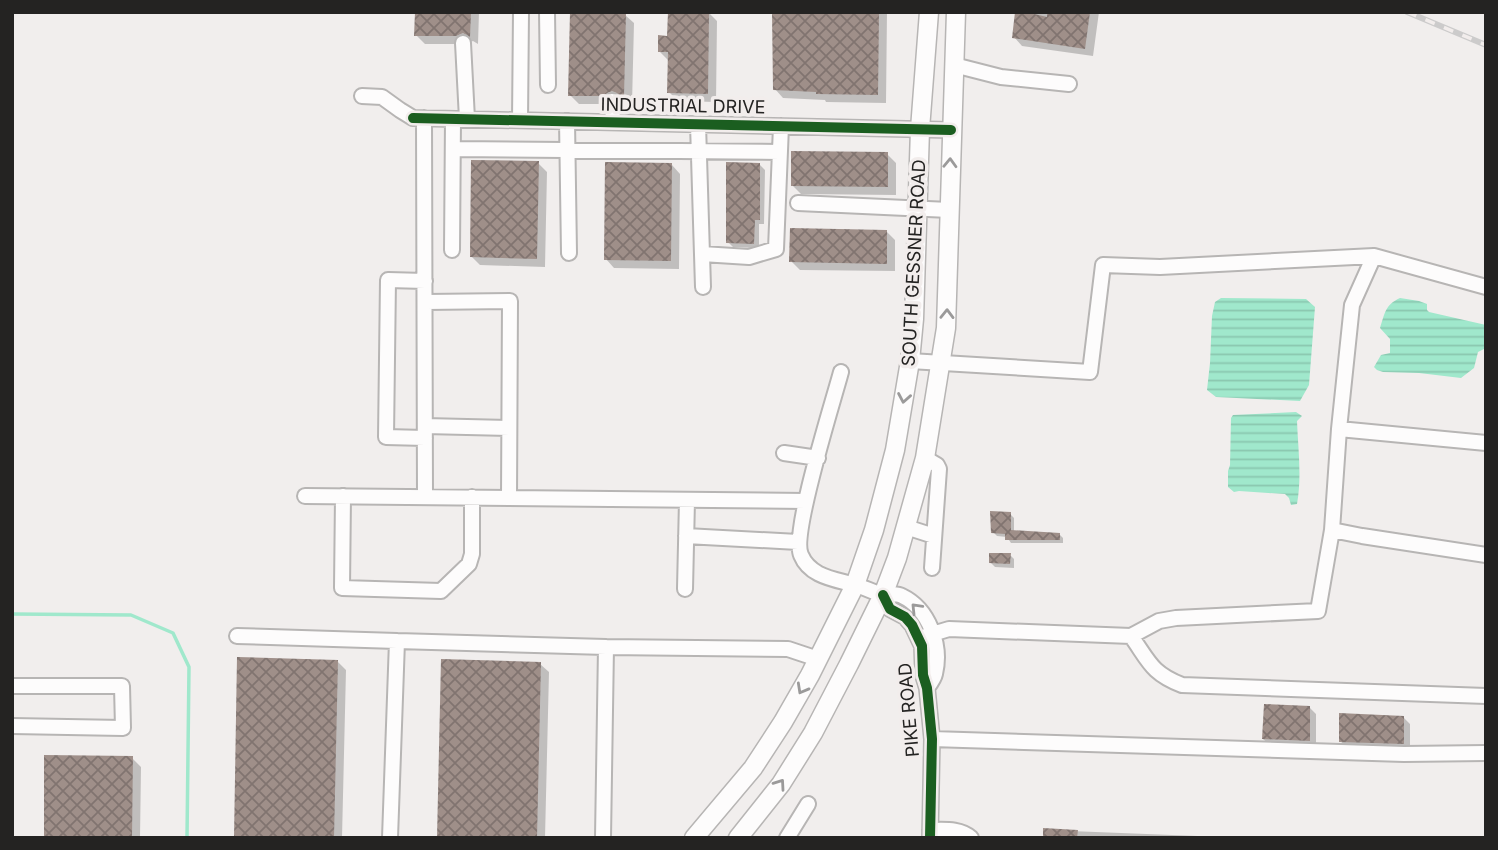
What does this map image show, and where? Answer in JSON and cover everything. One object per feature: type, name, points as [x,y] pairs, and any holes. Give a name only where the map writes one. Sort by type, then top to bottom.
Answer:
[{"type":"main road","name":"SOUTH GESSNER ROAD","points":[[694,838],[753,768],[783,722],[855,585],[874,530],[895,450],[910,361],[919,208],[920,129],[929,12]]},
{"type":"main road","name":"SOUTH GESSNER ROAD","points":[[738,838],[781,784],[813,733],[883,595],[897,558],[925,458],[946,328],[956,12]]},
{"type":"main road","points":[[926,61],[954,65]]},
{"type":"main road","points":[[895,450],[925,458]]},
{"type":"street","points":[[520,12],[520,120]]},
{"type":"street","points":[[547,12],[548,85]]},
{"type":"street","points":[[452,250],[454,149],[460,119],[463,43]]},
{"type":"street","points":[[954,65],[1001,77],[1069,84]]},
{"type":"street","points":[[362,96],[382,97],[400,110],[419,118],[426,302],[425,497]]},
{"type":"street","points":[[612,101],[613,122]]},
{"type":"street","name":"INDUSTRIAL DRIVE","points":[[419,118],[951,130]]},
{"type":"street","points":[[567,121],[569,253]]},
{"type":"street","points":[[698,124],[703,287]]},
{"type":"street","points":[[702,254],[749,257],[776,248],[781,126]]},
{"type":"street","points":[[454,149],[780,152]]},
{"type":"street","points":[[798,203],[949,210]]},
{"type":"street","points":[[910,361],[1090,372],[1102,265],[1160,267],[1374,256],[1486,287]]},
{"type":"street","points":[[926,636],[949,629],[1131,636],[1159,621],[1176,618],[1318,611],[1332,530],[1352,305],[1374,256]]},
{"type":"street","points":[[425,281],[388,280],[386,437],[425,432],[509,428]]},
{"type":"street","points":[[426,302],[510,301],[509,498]]},
{"type":"street","points":[[686,536],[798,542],[806,501],[841,372]]},
{"type":"street","points":[[1339,429],[1486,443]]},
{"type":"street","points":[[784,453],[817,458]]},
{"type":"street","points":[[925,458],[939,469],[932,568]]},
{"type":"street","points":[[305,496],[806,501]]},
{"type":"street","points":[[343,496],[342,588],[441,591],[469,564],[472,554],[472,497]]},
{"type":"street","points":[[685,589],[687,500]]},
{"type":"street","points":[[906,527],[934,536]]},
{"type":"street","points":[[1332,530],[1486,555]]},
{"type":"street","name":"PIKE ROAD","points":[[798,542],[800,554],[807,565],[817,572],[883,595],[896,594],[914,603],[928,621],[926,636],[937,648],[935,675],[927,688],[932,739],[930,834]]},
{"type":"street","points":[[237,636],[606,647],[788,649],[818,659]]},
{"type":"street","points":[[1131,636],[1148,663],[1159,674],[1182,685],[1486,696]]},
{"type":"street","points":[[390,838],[397,641]]},
{"type":"street","points":[[603,838],[606,647]]},
{"type":"street","points":[[12,686],[122,686],[123,728],[12,726]]},
{"type":"street","points":[[932,739],[1390,754],[1486,753]]},
{"type":"street","points":[[787,838],[808,804]]},
{"type":"street","points":[[930,834],[953,830],[965,832],[971,838]]},
{"type":"shaded area","points":[[1221,298],[1306,299],[1315,307],[1309,385],[1300,401],[1216,397],[1207,390],[1212,316],[1215,302]]},
{"type":"shaded area","points":[[1400,298],[1427,304],[1429,312],[1486,325],[1486,348],[1478,352],[1474,368],[1461,378],[1377,370],[1374,367],[1381,355],[1390,353],[1390,339],[1380,328],[1383,318],[1388,307]]},
{"type":"shaded area","points":[[1296,412],[1302,416],[1297,421],[1297,504],[1291,505],[1285,494],[1234,492],[1228,487],[1233,415]]},
{"type":"building","points":[[415,12],[471,12],[470,37],[463,33],[456,36],[414,36]]},
{"type":"building","points":[[570,12],[626,13],[624,96],[612,91],[604,96],[568,96]]},
{"type":"building","points":[[668,12],[709,12],[708,94],[667,93],[668,52],[658,52],[658,35],[667,36]]},
{"type":"building","points":[[772,12],[879,12],[878,95],[773,90]]},
{"type":"building","points":[[1015,12],[1047,17],[1047,12],[1090,12],[1085,49],[1012,38]]},
{"type":"building","points":[[791,151],[888,152],[888,187],[791,186]]},
{"type":"building","points":[[471,160],[539,161],[537,259],[470,257]]},
{"type":"building","points":[[605,162],[672,163],[671,261],[604,260]]},
{"type":"building","points":[[726,162],[760,163],[760,220],[755,220],[754,244],[726,243]]},
{"type":"building","points":[[790,228],[887,230],[887,264],[789,262]]},
{"type":"building","points":[[990,511],[1011,512],[1011,530],[1060,533],[1060,540],[1005,540],[1005,534],[991,533]]},
{"type":"building","points":[[989,553],[1011,553],[1010,564],[989,563]]},
{"type":"building","points":[[237,657],[338,660],[334,838],[234,838]]},
{"type":"building","points":[[441,659],[541,662],[537,838],[437,838]]},
{"type":"building","points":[[1264,704],[1310,706],[1310,741],[1262,739]]},
{"type":"building","points":[[1339,713],[1404,716],[1404,744],[1339,742]]},
{"type":"building","points":[[44,755],[133,756],[132,838],[44,838]]},
{"type":"building","points":[[1043,828],[1078,830],[1077,838],[1043,838]]},
{"type":"waterway","points":[[12,614],[131,615],[173,633],[189,667],[187,838]]},
{"type":"railway","points":[[1407,12],[1486,45]]},
{"type":"cycle path","points":[[413,118],[951,130]]},
{"type":"cycle path","points":[[883,595],[890,609],[905,617],[912,625],[922,646],[923,675],[927,688],[932,739],[930,838]]}]
